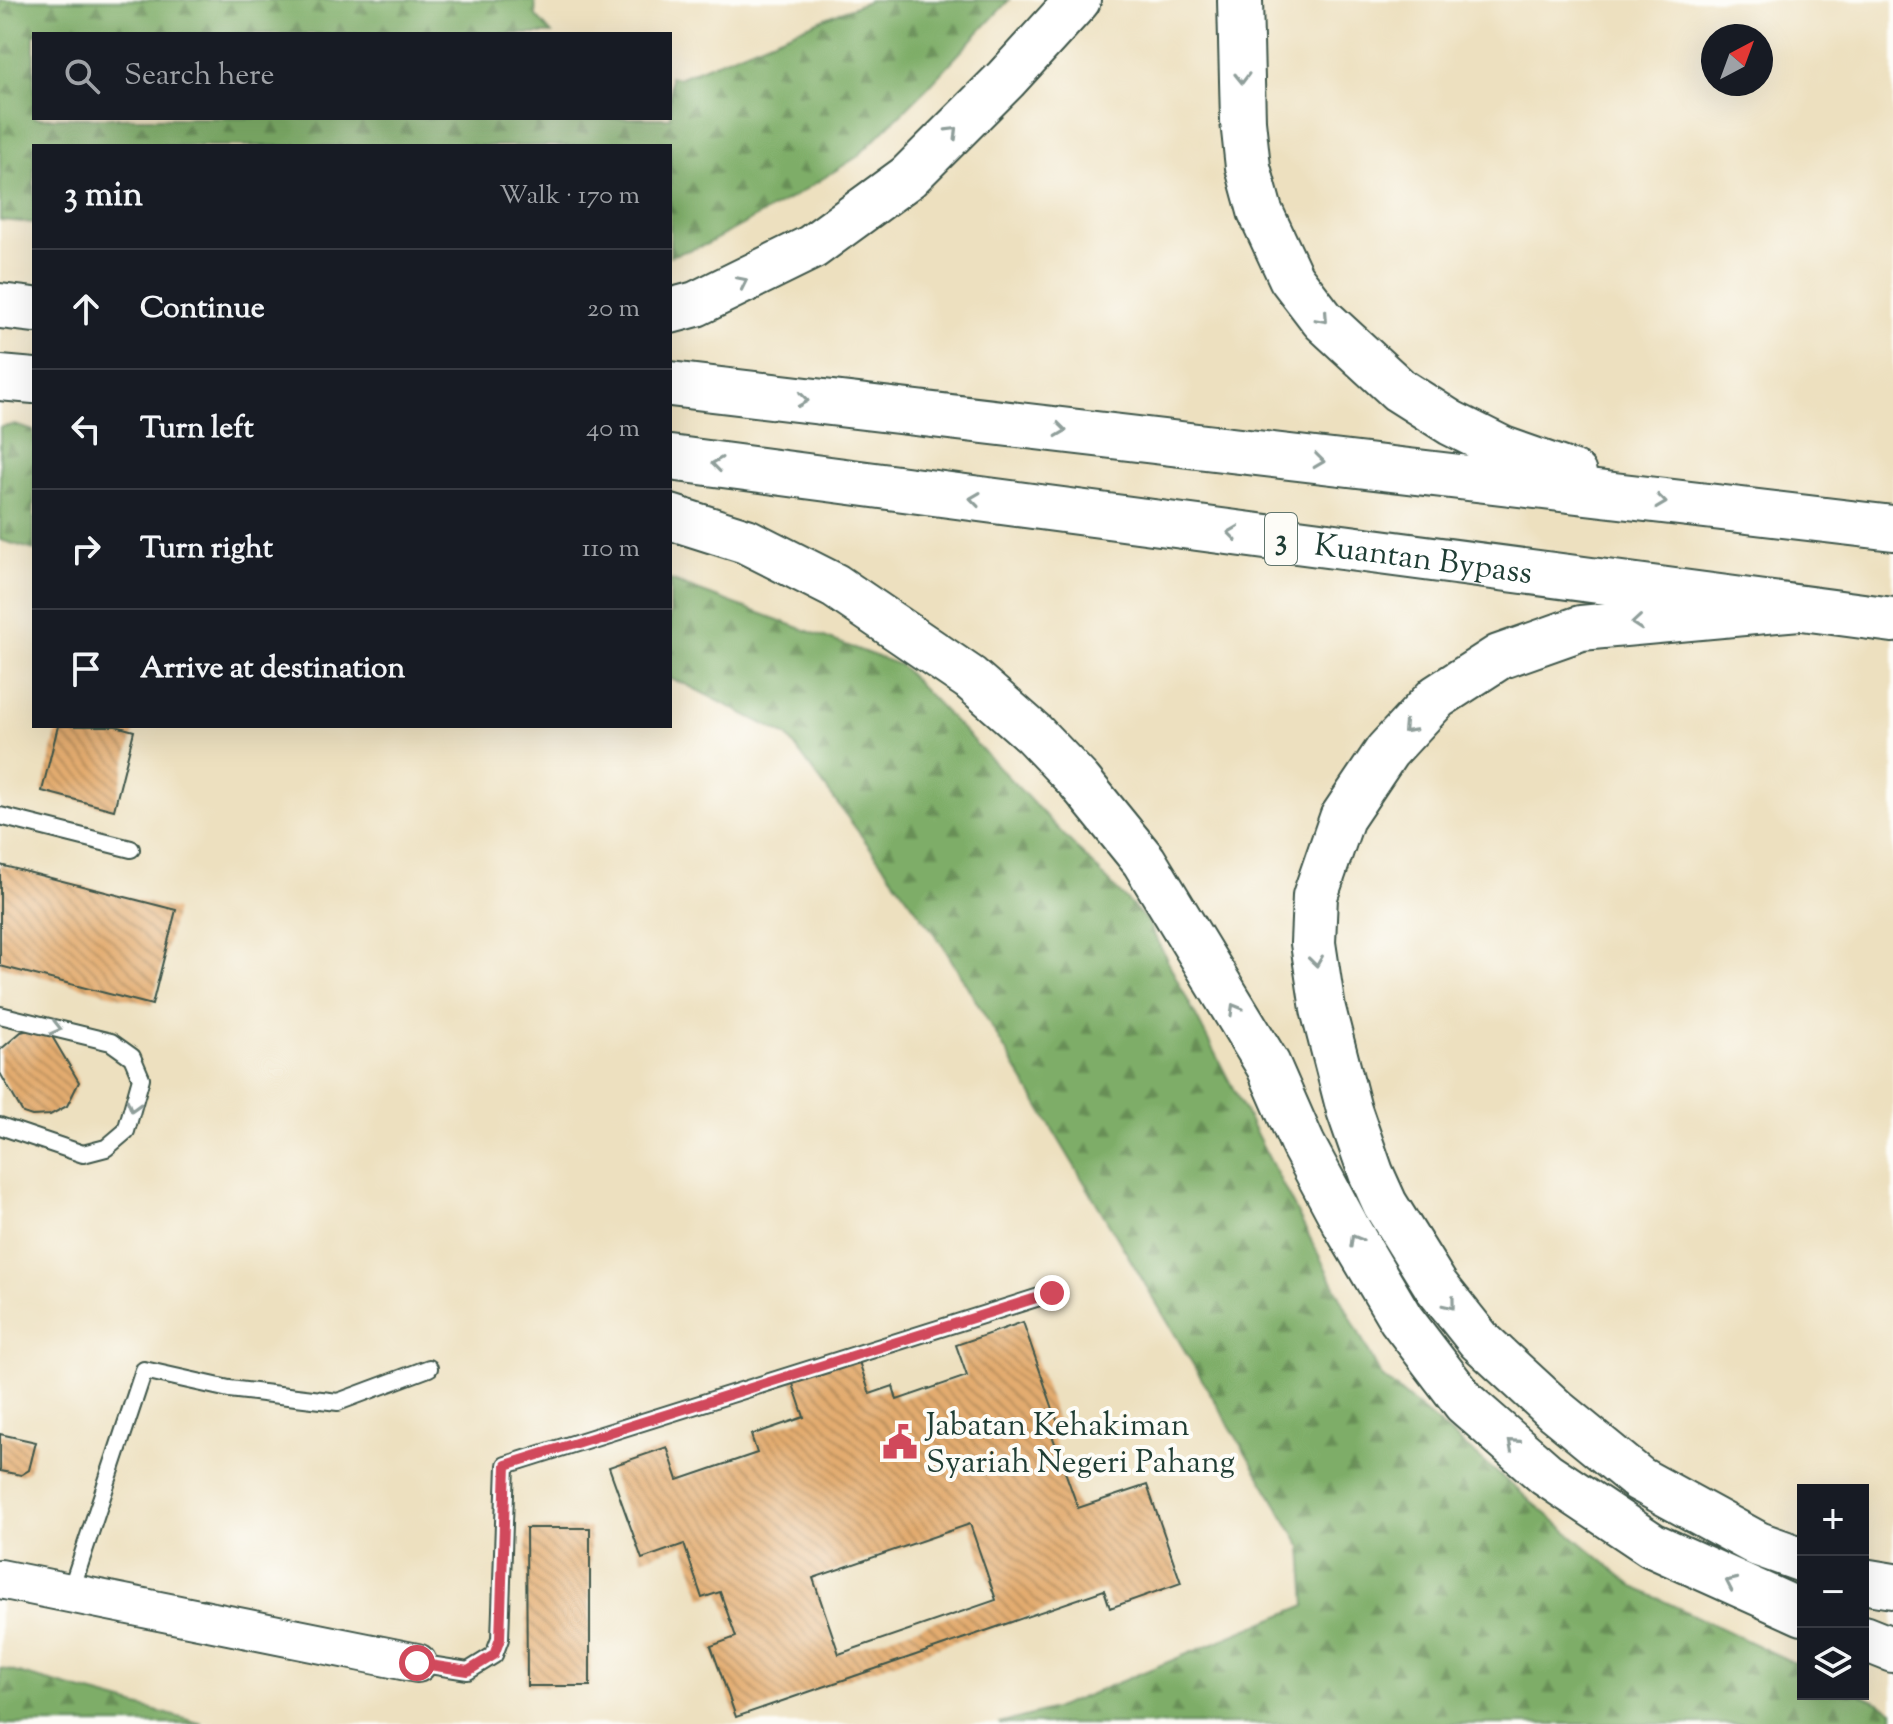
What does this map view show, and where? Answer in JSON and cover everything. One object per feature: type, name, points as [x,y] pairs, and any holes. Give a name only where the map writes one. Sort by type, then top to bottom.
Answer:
[{"type":"highway","points":[[672,310],[696,304],[812,247],[908,177],[1006,79],[1078,0]]},
{"type":"highway","points":[[1240,0],[1243,121],[1248,167],[1260,211],[1291,278],[1323,320],[1399,390],[1451,423],[1503,449],[1589,479],[1618,497]]},
{"type":"highway","points":[[0,306],[32,310]]},
{"type":"highway","points":[[0,378],[32,381]]},
{"type":"highway","points":[[672,384],[1893,528]]},
{"type":"highway","name":"Kuantan Bypass","points":[[672,458],[1893,620]]},
{"type":"highway","points":[[672,518],[746,541],[835,586],[970,678],[1033,733],[1079,781],[1144,861],[1268,1065],[1303,1145],[1401,1319],[1465,1403],[1546,1474],[1652,1545],[1797,1610]]},
{"type":"highway","points":[[1797,1558],[1758,1544],[1639,1479],[1556,1411],[1479,1340],[1436,1286],[1385,1204],[1371,1173],[1349,1110],[1323,1009],[1313,943],[1315,896],[1342,818],[1387,751],[1437,697],[1499,657],[1581,628],[1799,608]]},
{"type":"highway","points":[[1869,1582],[1893,1586]]},
{"type":"highway","points":[[1869,1640],[1893,1650]]},
{"type":"street","points":[[0,1579],[417,1663]]},
{"type":"lane","points":[[0,816],[131,849]]},
{"type":"lane","points":[[0,1015],[111,1042],[132,1057],[141,1078],[126,1131],[106,1148],[83,1154],[0,1126]]},
{"type":"lane","points":[[417,1663],[468,1671],[494,1655],[500,1639],[506,1465],[1052,1293]]},
{"type":"lane","points":[[70,1593],[144,1370],[229,1389],[338,1402],[429,1368]]},
{"type":"green space","points":[[0,0],[535,0],[536,16],[550,32],[32,32],[32,120],[672,120],[672,76],[678,78],[870,0],[1009,0],[857,157],[795,196],[705,245],[672,255],[672,144],[32,144],[32,223],[0,220]]},
{"type":"green space","points":[[15,425],[32,430],[32,549],[0,540],[0,427]]},
{"type":"green space","points":[[672,581],[900,665],[1147,921],[1381,1376],[1634,1587],[1797,1664],[1797,1700],[1869,1698],[1893,1710],[1893,1724],[999,1724],[1054,1709],[1306,1605],[1302,1547],[942,944],[787,736],[672,680]]},
{"type":"green space","points":[[0,1668],[203,1724],[0,1724]]},
{"type":"building","points":[[58,728],[123,728],[134,731],[114,810],[42,791]]},
{"type":"building","points":[[0,865],[176,910],[152,1005],[0,966]]},
{"type":"building","points":[[21,1032],[50,1033],[79,1082],[67,1106],[50,1115],[23,1113],[0,1073],[0,1050]]},
{"type":"building","points":[[1023,1322],[1061,1432],[1052,1435],[1078,1508],[1147,1485],[1181,1583],[1110,1608],[1104,1590],[736,1717],[711,1646],[736,1637],[720,1592],[702,1598],[684,1544],[642,1559],[609,1467],[667,1447],[678,1480],[757,1453],[751,1435],[804,1417],[788,1369],[854,1347],[870,1394],[893,1386],[897,1400],[967,1376],[956,1345]],"holes":[[[970,1524],[996,1600],[839,1654],[813,1578]]]},
{"type":"building","points":[[0,1434],[36,1442],[29,1470],[21,1475],[0,1471]]},
{"type":"building","points":[[526,1528],[590,1528],[590,1686],[527,1686]]},
{"type":"place","name":"Jabatan Kehakiman Syariah Negeri Pahang","points":[[900,1442]]},
{"type":"route","points":[[417,1663],[468,1671],[494,1655],[500,1639],[506,1465],[1052,1293]]}]
